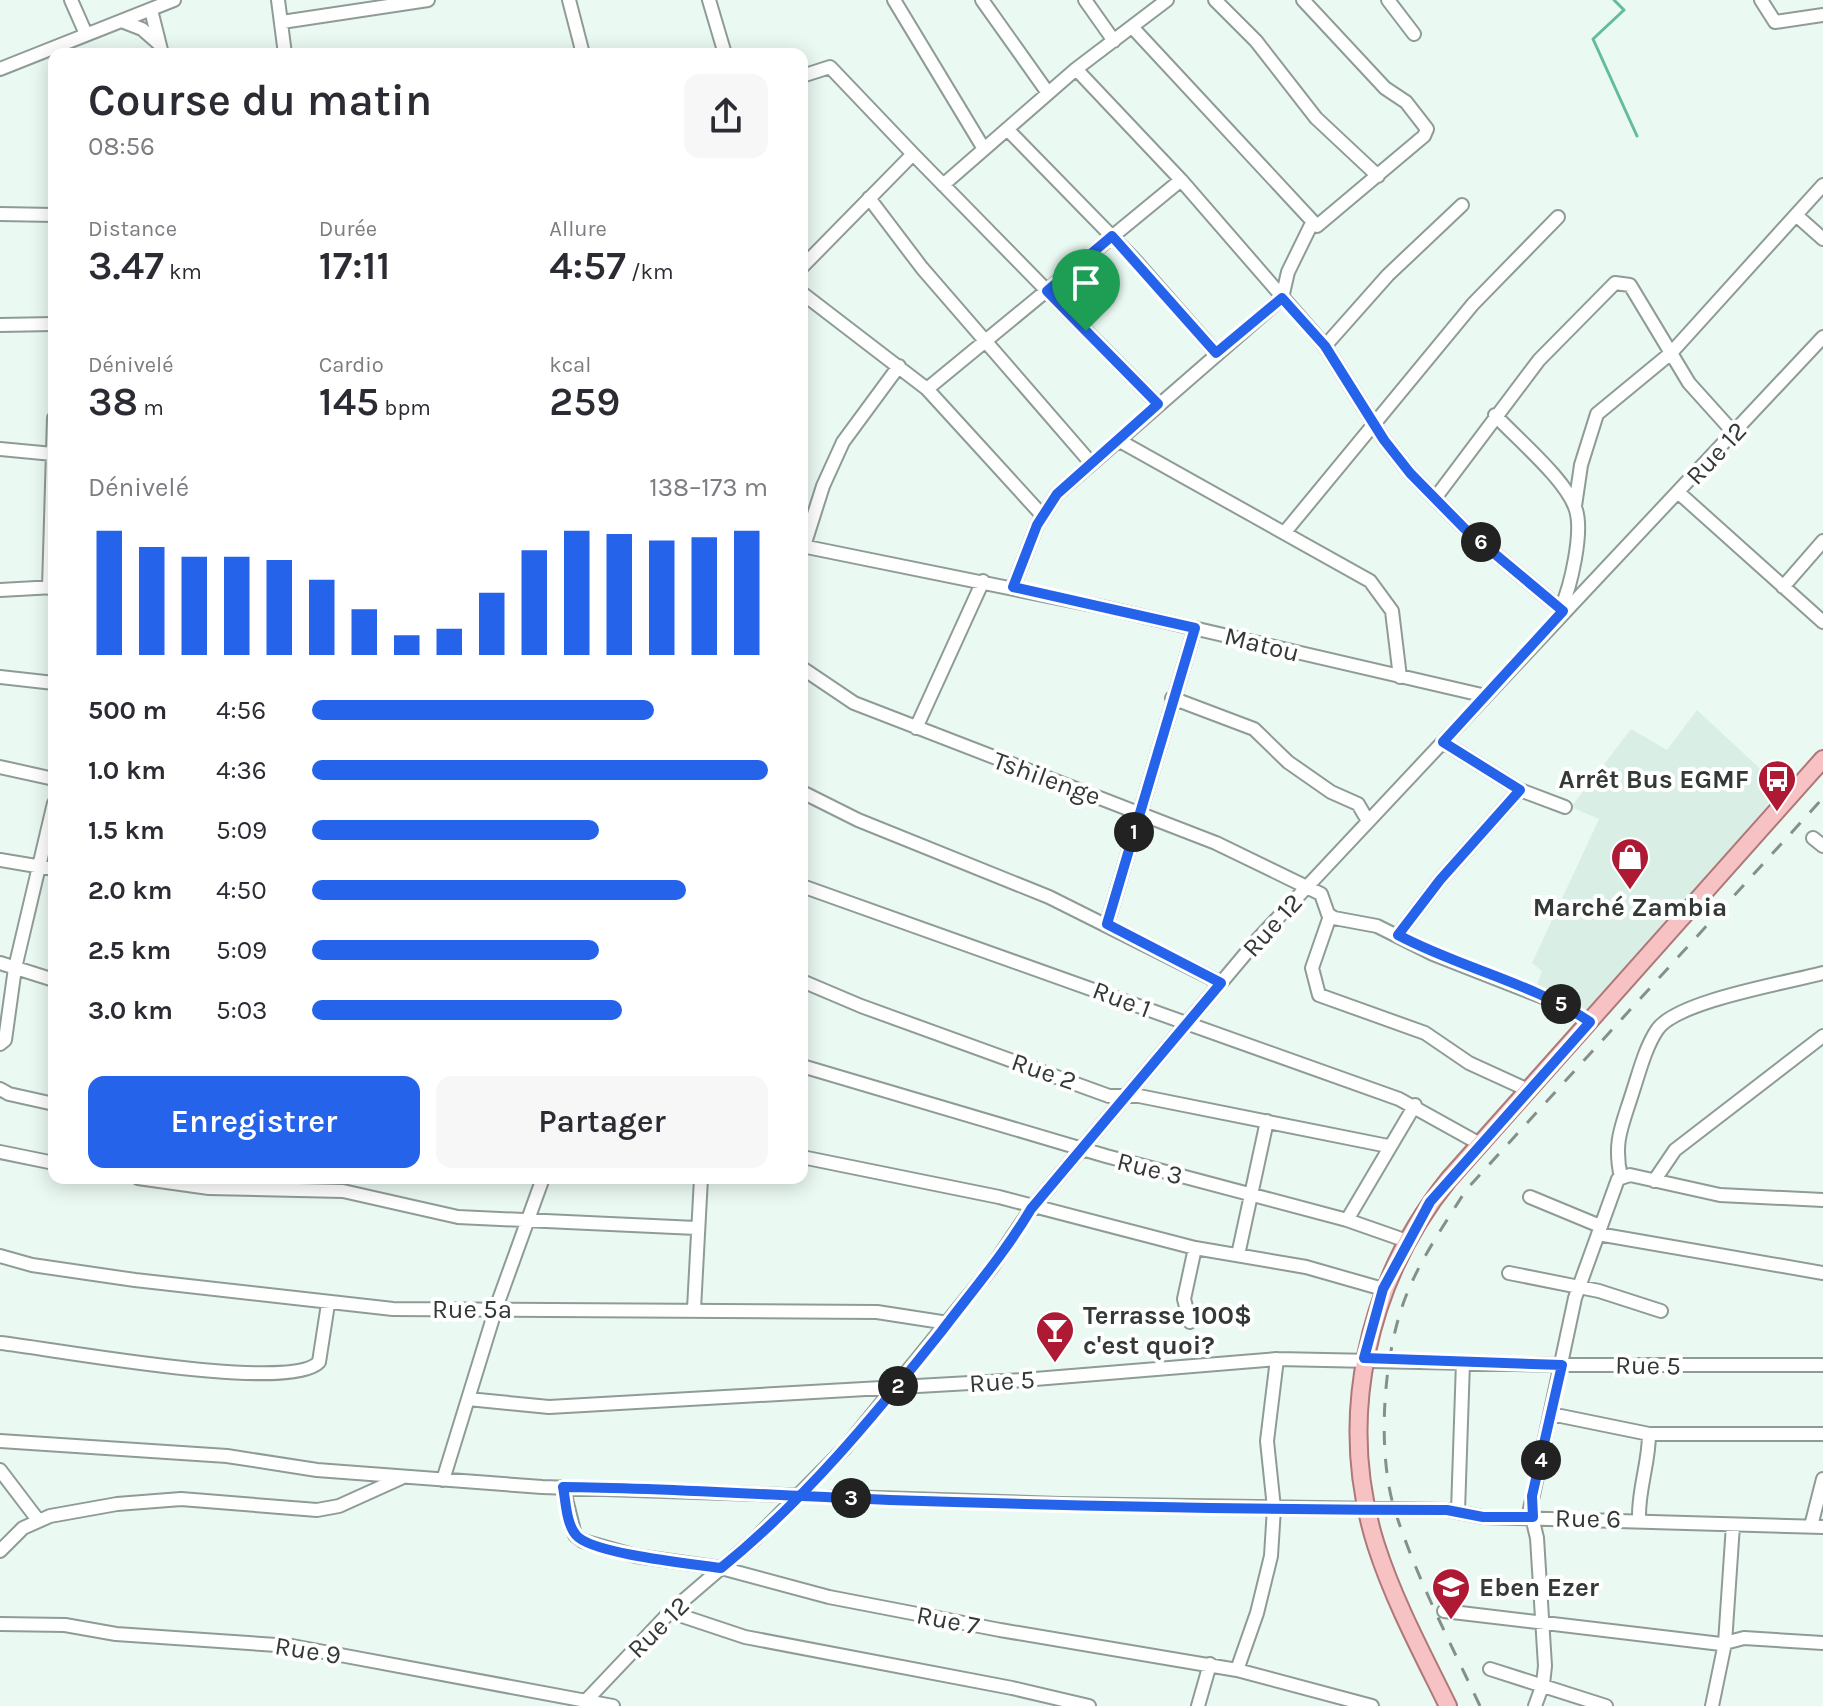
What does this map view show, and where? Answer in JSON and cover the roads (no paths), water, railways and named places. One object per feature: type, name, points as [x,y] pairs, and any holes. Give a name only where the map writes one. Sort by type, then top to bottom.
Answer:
[{"type":"main road","points":[[1448,1706],[1383,1565],[1366,1508],[1359,1425],[1364,1358],[1383,1289],[1430,1202],[1823,759]]},
{"type":"street","points":[[71,0],[86,34]]},
{"type":"street","points":[[63,48],[86,34],[124,22],[174,0]]},
{"type":"street","points":[[278,0],[284,48]]},
{"type":"street","points":[[282,22],[384,4],[428,0]]},
{"type":"street","points":[[569,0],[581,48]]},
{"type":"street","points":[[709,0],[723,48]]},
{"type":"street","points":[[894,0],[984,149]]},
{"type":"street","points":[[982,0],[1048,93]]},
{"type":"street","points":[[1085,0],[1114,41]]},
{"type":"street","points":[[943,185],[1076,69],[1167,0]]},
{"type":"street","points":[[1215,0],[1256,41],[1316,118],[1378,176]]},
{"type":"street","points":[[1133,28],[1223,122],[1312,223],[1322,224],[1427,129],[1406,102],[1385,88],[1303,0]]},
{"type":"street","points":[[1388,0],[1414,34]]},
{"type":"street","points":[[1761,0],[1775,22],[1823,15]]},
{"type":"street","points":[[151,10],[161,48]]},
{"type":"street","points":[[124,22],[142,29],[160,48]]},
{"type":"street","points":[[0,69],[48,54]]},
{"type":"street","points":[[808,74],[830,67],[1158,404]]},
{"type":"street","points":[[1076,69],[1181,180],[1325,346],[1395,455],[1465,529],[1562,610],[1576,548],[1575,506],[1581,465],[1597,414],[1671,353],[1823,185]]},
{"type":"street","points":[[1007,129],[1112,236],[1216,353]]},
{"type":"street","points":[[808,261],[913,154]]},
{"type":"street","points":[[927,389],[1181,180]]},
{"type":"street","points":[[869,198],[922,268],[1091,463]]},
{"type":"street","points":[[1325,346],[1388,275],[1462,205]]},
{"type":"street","points":[[0,214],[48,215]]},
{"type":"street","points":[[1796,215],[1823,239]]},
{"type":"street","points":[[1285,532],[1473,304],[1558,217]]},
{"type":"street","points":[[1013,587],[1042,515],[1057,494],[1282,298],[1288,272],[1312,223]]},
{"type":"street","points":[[1436,497],[1495,415],[1549,349],[1615,283],[1630,285],[1704,403],[1734,433]]},
{"type":"street","points":[[808,298],[927,389],[1042,515]]},
{"type":"street","points":[[0,325],[48,324]]},
{"type":"street","name":"Rue 12","points":[[583,1704],[670,1612],[800,1495],[898,1386],[1010,1244],[1033,1207],[1221,983],[1562,610],[1679,493],[1823,337]]},
{"type":"street","points":[[808,531],[823,486],[843,442],[899,366]]},
{"type":"street","points":[[1495,415],[1552,476],[1575,506]]},
{"type":"street","points":[[1118,440],[1285,532],[1380,590],[1392,611],[1400,677]]},
{"type":"street","points":[[0,449],[48,454]]},
{"type":"street","points":[[1679,493],[1823,622]]},
{"type":"street","points":[[1783,587],[1823,541]]},
{"type":"street","name":"Matou","points":[[808,547],[1013,587],[1486,696]]},
{"type":"street","points":[[916,728],[983,581]]},
{"type":"street","points":[[0,590],[48,587]]},
{"type":"street","points":[[1107,924],[1195,628]]},
{"type":"street","name":"Tshilenge","points":[[808,672],[854,703],[1240,853],[1323,896],[1330,916]]},
{"type":"street","points":[[0,677],[48,682]]},
{"type":"street","points":[[1172,698],[1254,729],[1288,762],[1331,792],[1358,804],[1368,821]]},
{"type":"street","points":[[1443,742],[1520,790],[1565,807]]},
{"type":"street","points":[[0,767],[48,778]]},
{"type":"street","points":[[1398,935],[1440,880],[1520,790]]},
{"type":"street","points":[[808,795],[858,820],[993,872],[1107,924],[1221,983]]},
{"type":"street","points":[[2,1042],[15,968],[48,826]]},
{"type":"street","points":[[0,860],[48,868]]},
{"type":"street","name":"Rue 1","points":[[808,888],[1415,1105],[1480,1144]]},
{"type":"street","points":[[1528,1090],[1469,1063],[1425,1033],[1319,995],[1312,968],[1330,916],[1369,923],[1445,959],[1561,1004],[1590,1022]]},
{"type":"street","points":[[0,963],[48,978]]},
{"type":"street","points":[[1535,1706],[1543,1684],[1532,1496],[1579,1289],[1621,1177],[1615,1153],[1619,1133],[1652,1039],[1664,1022],[1688,1007],[1823,973]]},
{"type":"street","name":"Rue 2","points":[[808,983],[1109,1096],[1125,1096],[1267,1121],[1388,1146]]},
{"type":"street","points":[[1654,1181],[1661,1165],[1684,1142],[1823,1036]]},
{"type":"street","name":"Rue 3","points":[[808,1068],[1083,1149],[1347,1220],[1407,1241]]},
{"type":"street","points":[[0,1089],[48,1102]]},
{"type":"street","points":[[1347,1220],[1415,1105]]},
{"type":"street","points":[[1238,1255],[1267,1121]]},
{"type":"street","points":[[0,1152],[48,1162]]},
{"type":"street","points":[[808,1158],[999,1197],[1195,1248],[1306,1267],[1383,1289]]},
{"type":"street","points":[[1621,1177],[1738,1198],[1823,1200]]},
{"type":"street","points":[[264,1184],[343,1191],[407,1203],[447,1215],[696,1228]]},
{"type":"street","points":[[443,1480],[496,1308],[541,1184]]},
{"type":"street","points":[[694,1309],[700,1184]]},
{"type":"street","points":[[1530,1197],[1599,1230],[1681,1251],[1823,1273]]},
{"type":"street","points":[[1190,1322],[1184,1299],[1195,1248]]},
{"type":"street","name":"Rue 5a","points":[[0,1256],[135,1280],[393,1309],[877,1312],[948,1323]]},
{"type":"street","points":[[1509,1273],[1599,1291],[1661,1311]]},
{"type":"street","points":[[0,1343],[109,1361],[209,1371],[301,1370],[319,1362],[328,1304]]},
{"type":"street","name":"Rue 5","points":[[468,1399],[549,1407],[1023,1380],[1277,1359],[1364,1358],[1562,1365],[1823,1365]]},
{"type":"street","points":[[1237,1670],[1268,1576],[1274,1508],[1267,1441],[1277,1359]]},
{"type":"street","points":[[1458,1511],[1463,1362]]},
{"type":"street","points":[[1551,1414],[1649,1434],[1823,1434]]},
{"type":"street","points":[[1639,1519],[1638,1495],[1649,1454],[1649,1434]]},
{"type":"street","name":"Rue 6","points":[[0,1441],[227,1456],[317,1470],[563,1487],[1274,1508],[1366,1508],[1458,1511],[1483,1517],[1639,1519],[1817,1527]]},
{"type":"street","points":[[0,1470],[38,1520]]},
{"type":"street","points":[[0,1551],[38,1520],[117,1504],[181,1499],[317,1510],[352,1501],[404,1477]]},
{"type":"street","points":[[1817,1527],[1823,1479]]},
{"type":"street","name":"Rue 7","points":[[563,1487],[575,1535],[583,1541],[636,1556],[721,1568],[854,1602],[1063,1642],[1210,1664],[1372,1706]]},
{"type":"street","points":[[1712,1706],[1725,1643],[1733,1525]]},
{"type":"street","points":[[1444,1611],[1540,1625],[1725,1643],[1744,1638],[1823,1643]]},
{"type":"street","points":[[670,1612],[745,1637],[1012,1688],[1089,1706]]},
{"type":"street","name":"Rue 9","points":[[0,1624],[65,1625],[116,1634],[292,1646],[583,1704],[613,1706]]},
{"type":"street","points":[[1198,1706],[1210,1664]]},
{"type":"street","points":[[1490,1669],[1606,1706]]},
{"type":"waterway","points":[[1614,0],[1624,10],[1593,39],[1637,136]]},
{"type":"railway","points":[[1480,1706],[1413,1561],[1389,1488],[1384,1436],[1387,1381],[1390,1354],[1408,1291],[1466,1190],[1823,798]]},
{"type":"place","name":"Arrêt Bus EGMF","points":[[1777,813]]},
{"type":"place","name":"Marché Zambia","points":[[1630,891]]},
{"type":"place","name":"Terrasse 100$ c'est quoi?","points":[[1055,1364]]},
{"type":"place","name":"Eben Ezer","points":[[1451,1621]]}]
